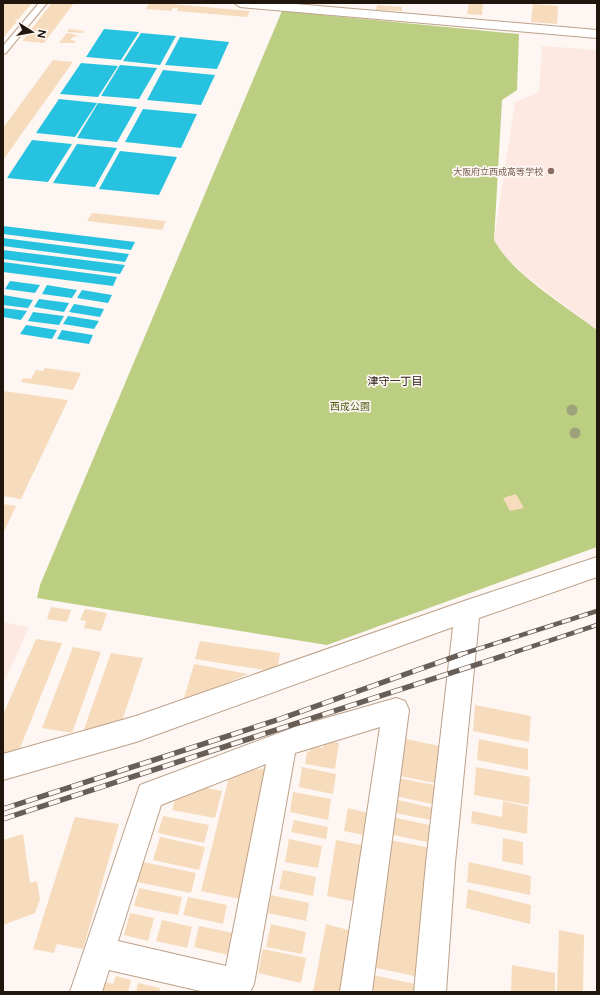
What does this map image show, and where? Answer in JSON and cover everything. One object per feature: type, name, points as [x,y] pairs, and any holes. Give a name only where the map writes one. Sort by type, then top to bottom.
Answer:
[{"type":"street","points":[[240,3],[597,34]]},
{"type":"street","points":[[3,767],[136,729],[467,611],[597,567]]},
{"type":"street","points":[[430,992],[433,944],[454,732],[463,668],[467,611]]},
{"type":"street","points":[[86,992],[150,795],[283,745],[396,710],[356,992]]},
{"type":"street","points":[[99,952],[238,984],[283,745]]},
{"type":"lane","points":[[3,51],[42,3]]},
{"type":"shaded area","name":"大阪府立西成高等学校","points":[[542,46],[597,50],[597,330],[526,276],[498,249],[494,240],[515,102],[539,92]]},
{"type":"shaded area","points":[[3,622],[29,627],[3,684]]},
{"type":"green space","name":"西成公園","points":[[282,11],[519,34],[517,90],[502,100],[494,240],[502,253],[526,277],[597,330],[597,547],[327,645],[37,598],[40,585]]},
{"type":"water","points":[[104,29],[139,32],[121,60],[86,57]]},
{"type":"water","points":[[141,33],[176,36],[160,65],[123,61]]},
{"type":"water","points":[[180,37],[229,42],[217,69],[165,65]]},
{"type":"water","points":[[81,63],[118,66],[98,97],[60,94]]},
{"type":"water","points":[[120,65],[157,68],[139,99],[101,96]]},
{"type":"water","points":[[163,70],[215,75],[201,105],[147,100]]},
{"type":"water","points":[[59,99],[97,103],[75,137],[36,133]]},
{"type":"water","points":[[98,103],[137,107],[117,142],[77,138]]},
{"type":"water","points":[[143,109],[197,114],[181,148],[125,142]]},
{"type":"water","points":[[32,140],[72,144],[48,182],[7,178]]},
{"type":"water","points":[[77,144],[117,148],[95,187],[53,183]]},
{"type":"water","points":[[120,151],[177,157],[159,195],[99,189]]},
{"type":"water","points":[[3,226],[135,242],[131,250],[3,234]]},
{"type":"water","points":[[3,238],[129,254],[125,262],[3,246]]},
{"type":"water","points":[[3,250],[125,265],[120,274],[3,259]]},
{"type":"water","points":[[3,262],[117,277],[113,286],[3,272]]},
{"type":"water","points":[[10,281],[40,285],[35,293],[5,289]]},
{"type":"water","points":[[47,285],[77,290],[72,298],[42,294]]},
{"type":"water","points":[[82,290],[112,295],[108,303],[77,298]]},
{"type":"water","points":[[3,295],[33,300],[28,308],[3,305]]},
{"type":"water","points":[[39,299],[69,303],[64,312],[34,307]]},
{"type":"water","points":[[74,304],[104,309],[100,317],[69,312]]},
{"type":"water","points":[[3,308],[27,311],[21,320],[3,317]]},
{"type":"water","points":[[33,312],[64,316],[59,325],[28,321]]},
{"type":"water","points":[[68,316],[99,321],[94,329],[63,324]]},
{"type":"water","points":[[26,325],[57,330],[52,339],[20,334]]},
{"type":"water","points":[[62,330],[93,335],[89,344],[57,339]]},
{"type":"building","points":[[3,3],[32,3],[3,38]]},
{"type":"building","points":[[52,3],[74,3],[44,43],[22,41]]},
{"type":"building","points":[[149,3],[250,11],[247,17],[177,11],[178,8],[173,8],[171,11],[146,9]]},
{"type":"building","points":[[469,3],[483,3],[482,15],[467,14]]},
{"type":"building","points":[[533,4],[558,6],[557,24],[531,22]]},
{"type":"building","points":[[377,5],[402,7],[402,11],[376,10]]},
{"type":"building","points":[[69,29],[84,31],[83,33],[67,32]]},
{"type":"building","points":[[67,33],[80,36],[73,37],[70,40],[76,41],[75,43],[59,43]]},
{"type":"building","points":[[53,60],[73,62],[3,160],[3,128]]},
{"type":"building","points":[[92,213],[166,221],[162,230],[87,221]]},
{"type":"building","points":[[45,368],[81,373],[73,390],[21,382],[23,378],[31,379],[36,370],[43,371]]},
{"type":"building","points":[[3,391],[68,400],[21,499],[3,496]]},
{"type":"building","points":[[516,494],[524,508],[510,511],[503,498]]},
{"type":"building","points":[[3,504],[16,506],[3,534]]},
{"type":"building","points":[[51,607],[71,610],[67,622],[47,619]]},
{"type":"building","points":[[85,609],[107,613],[101,631],[84,628],[86,621],[80,620]]},
{"type":"building","points":[[36,639],[62,643],[20,748],[3,754],[3,715]]},
{"type":"building","points":[[200,641],[280,653],[277,672],[195,659]]},
{"type":"building","points":[[73,647],[101,652],[72,733],[42,728]]},
{"type":"building","points":[[111,653],[143,658],[122,721],[83,732]]},
{"type":"building","points":[[194,664],[248,674],[183,702]]},
{"type":"building","points":[[475,705],[531,716],[529,742],[473,731]]},
{"type":"building","points":[[396,737],[444,747],[439,784],[391,774]]},
{"type":"building","points":[[479,739],[528,749],[528,770],[477,760]]},
{"type":"building","points":[[324,741],[339,743],[335,769],[305,764],[307,751],[310,752],[311,746],[323,748]]},
{"type":"building","points":[[273,767],[245,900],[201,891],[230,773]]},
{"type":"building","points":[[302,767],[336,774],[333,794],[299,787]]},
{"type":"building","points":[[476,767],[530,777],[529,805],[474,795]]},
{"type":"building","points":[[398,778],[439,786],[437,805],[395,796]]},
{"type":"building","points":[[187,784],[222,791],[215,818],[172,810],[178,790]]},
{"type":"building","points":[[293,792],[331,799],[328,820],[290,812]]},
{"type":"building","points":[[398,800],[437,809],[436,821],[396,813]]},
{"type":"building","points":[[503,801],[528,807],[527,834],[471,823],[472,811],[502,817]]},
{"type":"building","points":[[348,808],[372,814],[368,836],[344,831]]},
{"type":"building","points":[[163,816],[209,825],[204,843],[158,833]]},
{"type":"building","points":[[75,817],[119,824],[83,949],[57,944],[54,953],[33,949]]},
{"type":"building","points":[[392,817],[434,826],[432,843],[389,834]]},
{"type":"building","points":[[294,820],[328,827],[326,839],[291,832]]},
{"type":"building","points":[[23,834],[30,883],[37,881],[40,899],[35,913],[3,925],[3,840]]},
{"type":"building","points":[[160,837],[205,847],[199,870],[153,860]]},
{"type":"building","points":[[503,838],[523,842],[523,865],[502,861]]},
{"type":"building","points":[[289,839],[322,846],[318,868],[285,862]]},
{"type":"building","points":[[336,840],[365,846],[357,902],[327,896]]},
{"type":"building","points":[[389,840],[436,849],[423,978],[372,967]]},
{"type":"building","points":[[143,862],[196,873],[191,893],[137,882]]},
{"type":"building","points":[[469,862],[531,876],[530,895],[467,882]]},
{"type":"building","points":[[283,870],[316,877],[313,896],[279,889]]},
{"type":"building","points":[[139,888],[182,897],[178,915],[134,906]]},
{"type":"building","points":[[468,889],[531,905],[530,924],[466,908]]},
{"type":"building","points":[[271,895],[309,903],[306,921],[268,913]]},
{"type":"building","points":[[188,897],[227,905],[223,924],[183,915]]},
{"type":"building","points":[[130,913],[154,918],[148,941],[124,935]]},
{"type":"building","points":[[162,920],[192,927],[187,948],[156,941]]},
{"type":"building","points":[[271,924],[306,932],[302,954],[266,947]]},
{"type":"building","points":[[326,924],[359,933],[349,992],[313,992]]},
{"type":"building","points":[[199,926],[233,933],[228,955],[194,947]]},
{"type":"building","points":[[559,930],[584,935],[583,992],[557,992]]},
{"type":"building","points":[[263,949],[306,958],[301,983],[258,973]]},
{"type":"building","points":[[512,965],[555,973],[555,992],[511,992]]},
{"type":"building","points":[[363,973],[420,985],[420,992],[380,992],[361,988]]},
{"type":"building","points":[[116,976],[131,980],[128,992],[101,992],[104,982],[113,984]]},
{"type":"building","points":[[138,983],[160,988],[159,992],[136,992]]},
{"type":"railway","points":[[461,654],[597,611]]},
{"type":"railway","points":[[506,655],[597,625]]},
{"type":"railway","points":[[3,809],[280,719],[461,654]]},
{"type":"railway","points":[[3,819],[509,654]]},
{"type":"place","name":"大阪府立西成高等学校","points":[[551,171]]},
{"type":"district","name":"津守一丁目","points":[[395,381]]}]
